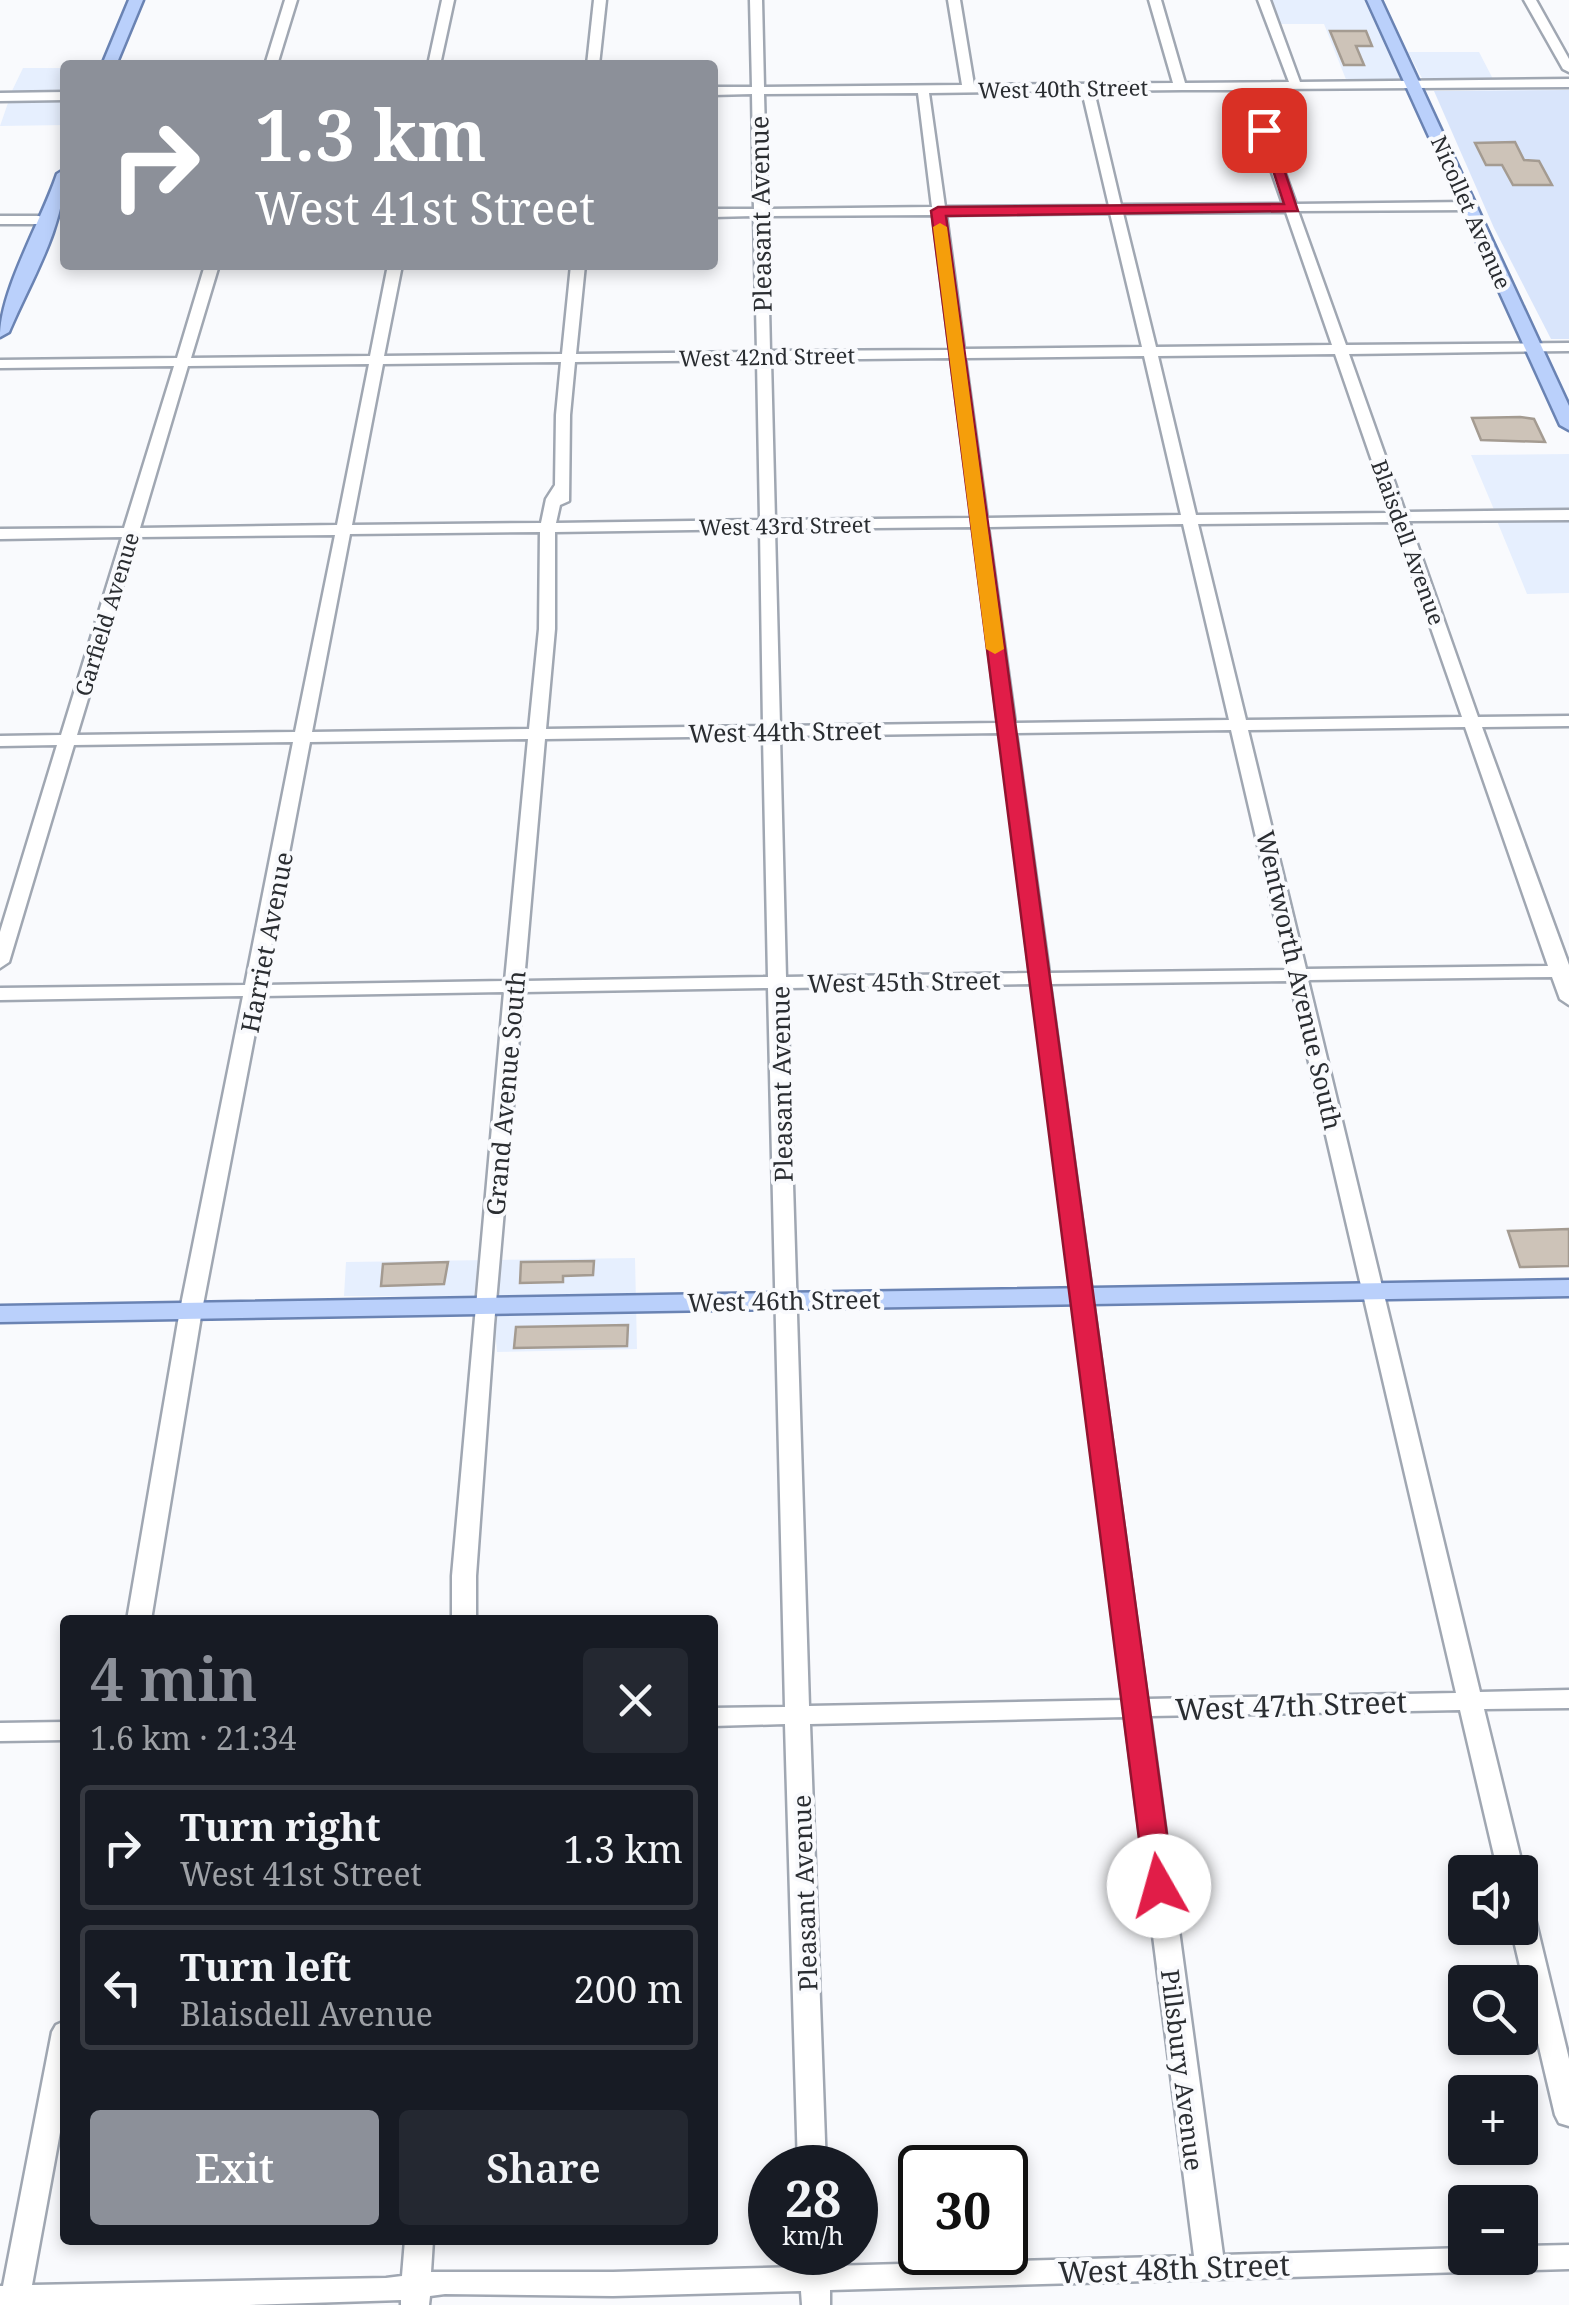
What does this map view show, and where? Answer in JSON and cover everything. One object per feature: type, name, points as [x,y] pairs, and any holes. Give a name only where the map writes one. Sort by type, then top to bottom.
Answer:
[{"type":"main road","points":[[112,60],[136,0]]},
{"type":"main road","name":"Nicollet Avenue","points":[[1374,0],[1569,425]]},
{"type":"main road","points":[[0,332],[30,258],[51,220],[60,189]]},
{"type":"main road","name":"West 46th Street","points":[[0,1314],[1569,1288]]},
{"type":"street","points":[[273,60],[291,0]]},
{"type":"street","points":[[435,60],[448,0]]},
{"type":"street","points":[[594,60],[600,0]]},
{"type":"street","name":"Pleasant Avenue","points":[[756,0],[784,1300],[811,2145]]},
{"type":"street","points":[[954,0],[969,89]]},
{"type":"street","points":[[1155,0],[1180,87]]},
{"type":"street","points":[[1264,0],[1296,86]]},
{"type":"street","points":[[1530,0],[1569,69]]},
{"type":"street","name":"West 40th Street","points":[[718,91],[1569,83]]},
{"type":"street","name":"Blaisdell Avenue","points":[[1248,86],[1564,971],[1569,999]]},
{"type":"street","name":"Wentworth Avenue South","points":[[1087,88],[1507,1855]]},
{"type":"street","name":"Pillsbury Avenue","points":[[924,89],[955,354],[1210,2267]]},
{"type":"street","points":[[0,97],[60,96]]},
{"type":"street","points":[[718,214],[1470,206]]},
{"type":"street","points":[[0,220],[51,220]]},
{"type":"street","name":"Garfield Avenue","points":[[0,962],[210,270]]},
{"type":"street","name":"Harriet Avenue","points":[[140,1615],[192,1310],[395,270]]},
{"type":"street","name":"Grand Avenue South","points":[[464,1615],[464,1576],[538,734],[549,566],[558,549],[554,528],[578,270]]},
{"type":"street","name":"West 42nd Street","points":[[0,364],[1569,347]]},
{"type":"street","name":"West 43rd Street","points":[[0,534],[1569,516]]},
{"type":"street","name":"West 44th Street","points":[[0,741],[1569,721]]},
{"type":"street","name":"West 45th Street","points":[[0,994],[1564,971]]},
{"type":"street","name":"West 47th Street","points":[[718,1717],[1569,1699]]},
{"type":"street","points":[[0,1732],[60,1730]]},
{"type":"street","points":[[1528,1945],[1569,2115]]},
{"type":"street","points":[[10,2300],[60,2056]]},
{"type":"street","points":[[416,2295],[419,2245]]},
{"type":"street","name":"West 48th Street","points":[[10,2300],[386,2290],[416,2295],[1569,2257]]},
{"type":"shaded area","points":[[1270,0],[1364,0],[1401,81],[1347,82],[1324,24],[1279,24]]},
{"type":"shaded area","points":[[1408,52],[1479,52],[1494,81],[1423,80]]},
{"type":"shaded area","points":[[23,68],[60,68],[60,93],[11,93]]},
{"type":"shaded area","points":[[1569,90],[1569,339],[1551,339],[1494,228],[1434,91]]},
{"type":"shaded area","points":[[9,100],[60,100],[60,125],[0,126]]},
{"type":"shaded area","points":[[1569,454],[1569,593],[1527,594],[1497,521],[1544,519],[1495,512],[1471,455]]},
{"type":"shaded area","points":[[635,1258],[637,1349],[497,1352],[492,1297],[344,1296],[346,1262]]},
{"type":"building","points":[[1330,31],[1366,31],[1372,46],[1356,46],[1364,65],[1344,65]]},
{"type":"building","points":[[1515,142],[1524,160],[1539,161],[1552,185],[1513,185],[1502,165],[1486,165],[1475,143]]},
{"type":"building","points":[[1472,418],[1534,419],[1545,442],[1481,440]]},
{"type":"building","points":[[1569,1229],[1569,1266],[1520,1267],[1508,1231]]},
{"type":"building","points":[[594,1261],[593,1275],[563,1276],[563,1282],[520,1283],[521,1262]]},
{"type":"building","points":[[448,1262],[444,1284],[381,1286],[383,1264]]},
{"type":"building","points":[[628,1325],[627,1346],[514,1348],[516,1327]]},
{"type":"slow traffic","points":[[940,227],[995,649]]},
{"type":"route","points":[[1159,1886],[938,211],[1293,208],[1264,130]]}]
